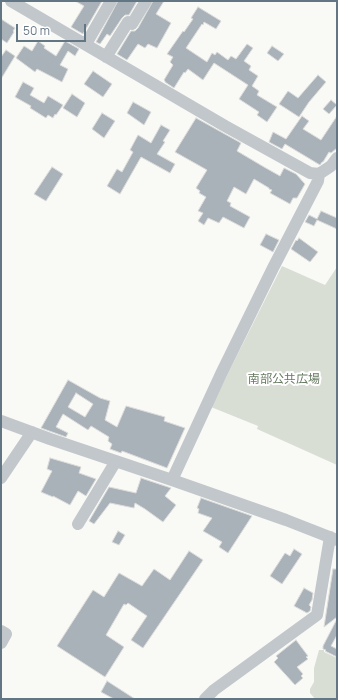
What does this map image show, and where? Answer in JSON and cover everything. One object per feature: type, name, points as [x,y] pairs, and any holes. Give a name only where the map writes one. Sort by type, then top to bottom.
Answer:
[{"type":"street","points":[[11,1],[277,156],[310,173],[319,174],[335,164]]},
{"type":"street","points":[[86,44],[111,1]]},
{"type":"street","points":[[106,57],[128,22],[132,24],[146,1]]},
{"type":"street","points":[[172,480],[224,367],[318,181],[319,174]]},
{"type":"street","points":[[1,421],[286,520],[333,539],[317,615],[214,690],[205,699]]},
{"type":"street","points":[[1,478],[32,432]]},
{"type":"street","points":[[78,524],[116,461]]},
{"type":"street","points":[[1,631],[6,634],[1,643]]},
{"type":"green space","name":"南部公共広場","points":[[282,266],[325,285],[337,267],[337,465],[257,429],[258,426],[211,407]]},
{"type":"green space","points":[[319,650],[324,650],[324,652],[337,658],[337,699],[315,699],[310,693],[310,689],[314,682],[314,668]]},
{"type":"building","points":[[75,1],[102,1],[83,34],[71,27],[84,6]]},
{"type":"building","points":[[118,1],[137,1],[129,15],[125,15],[122,18],[110,36],[107,34],[100,44],[96,42]]},
{"type":"building","points":[[153,1],[164,1],[156,14],[171,23],[157,48],[148,44],[145,48],[138,44],[127,60],[117,54],[131,31],[135,31],[138,28]]},
{"type":"building","points":[[198,7],[221,21],[216,29],[204,22],[186,48],[207,62],[212,53],[215,55],[217,52],[228,60],[231,56],[236,59],[247,44],[253,48],[244,61],[251,66],[249,70],[258,76],[252,86],[259,91],[257,95],[277,107],[267,122],[257,115],[259,112],[239,99],[248,85],[214,63],[203,80],[188,69],[185,73],[184,72],[174,88],[165,82],[164,80],[173,65],[170,62],[173,57],[167,54],[193,19],[191,18]]},
{"type":"building","points":[[1,19],[15,28],[7,43],[1,39]]},
{"type":"building","points":[[38,41],[45,46],[44,48],[56,56],[65,41],[79,49],[75,56],[68,51],[60,65],[68,69],[62,82],[37,69],[35,72],[16,58],[24,46],[32,51]]},
{"type":"building","points":[[272,46],[284,54],[278,61],[267,53]]},
{"type":"building","points":[[6,50],[15,56],[1,79],[1,57]]},
{"type":"building","points":[[93,71],[112,84],[103,97],[84,84]]},
{"type":"building","points":[[318,75],[326,82],[309,102],[299,117],[279,104],[288,91],[298,98]]},
{"type":"building","points":[[23,82],[34,88],[30,95],[44,103],[48,96],[63,105],[53,118],[48,115],[46,118],[30,108],[31,106],[15,97]]},
{"type":"building","points":[[72,94],[85,103],[77,117],[63,108]]},
{"type":"building","points":[[331,100],[337,105],[329,114],[323,109]]},
{"type":"building","points":[[133,102],[151,112],[144,125],[127,113]]},
{"type":"building","points":[[102,113],[115,121],[104,138],[92,129]]},
{"type":"building","points":[[302,116],[309,121],[303,129],[321,140],[337,116],[337,148],[331,153],[329,152],[320,165],[285,144],[282,149],[269,142],[273,132],[286,139]]},
{"type":"building","points":[[196,118],[241,143],[237,151],[280,176],[284,168],[296,174],[305,184],[297,198],[293,198],[290,204],[270,193],[272,190],[254,179],[246,194],[234,187],[227,201],[231,203],[230,206],[250,217],[244,228],[223,217],[219,223],[208,218],[204,225],[198,221],[203,213],[198,211],[206,197],[199,193],[200,191],[196,188],[207,170],[175,152]]},
{"type":"building","points":[[161,125],[170,130],[163,141],[165,142],[157,154],[175,164],[170,173],[141,157],[120,194],[107,186],[117,169],[122,172],[133,152],[130,150],[138,135],[151,143]]},
{"type":"building","points":[[52,167],[63,174],[46,201],[34,194]]},
{"type":"building","points":[[321,211],[337,218],[337,229],[317,220],[314,226],[305,222],[309,215],[317,219]]},
{"type":"building","points":[[266,234],[279,240],[273,252],[260,245]]},
{"type":"building","points":[[299,238],[318,252],[310,262],[291,249],[296,240],[297,241]]},
{"type":"building","points":[[68,380],[100,398],[110,401],[105,420],[117,427],[126,406],[165,417],[164,421],[185,428],[167,468],[122,451],[121,453],[110,449],[112,444],[108,441],[109,437],[91,426],[88,430],[63,414],[56,427],[68,433],[66,437],[41,428]],"holes":[[[76,393],[93,404],[85,417],[68,407]]]},
{"type":"building","points":[[50,458],[81,467],[79,473],[96,479],[86,496],[78,491],[70,505],[53,496],[41,492],[52,471],[47,469]]},
{"type":"building","points":[[141,478],[171,488],[165,496],[176,505],[163,522],[135,503],[134,508],[110,503],[94,524],[89,521],[109,487],[136,493]]},
{"type":"building","points":[[201,498],[252,516],[228,553],[219,547],[222,542],[203,531],[212,518],[198,513],[199,509],[197,508]]},
{"type":"building","points":[[118,531],[125,535],[119,545],[112,542]]},
{"type":"building","points":[[294,549],[302,554],[282,584],[270,576],[285,553],[290,556]]},
{"type":"building","points":[[189,551],[203,560],[143,648],[131,640],[147,616],[128,603],[126,605],[124,604],[106,635],[124,647],[105,677],[57,646],[93,590],[104,597],[119,573],[142,586],[154,569],[170,580]]},
{"type":"building","points":[[333,569],[337,569],[337,617],[324,627]]},
{"type":"building","points":[[304,588],[313,593],[312,600],[309,605],[311,607],[310,611],[307,613],[294,606]]},
{"type":"building","points":[[337,619],[337,635],[331,646],[337,649],[337,657],[325,651],[326,650],[323,649],[323,646]]},
{"type":"building","points":[[296,640],[308,656],[306,657],[308,659],[297,667],[303,674],[301,676],[303,678],[295,685],[274,662],[278,658],[276,656]]},
{"type":"building","points":[[107,681],[135,699],[114,699],[101,692]]}]
